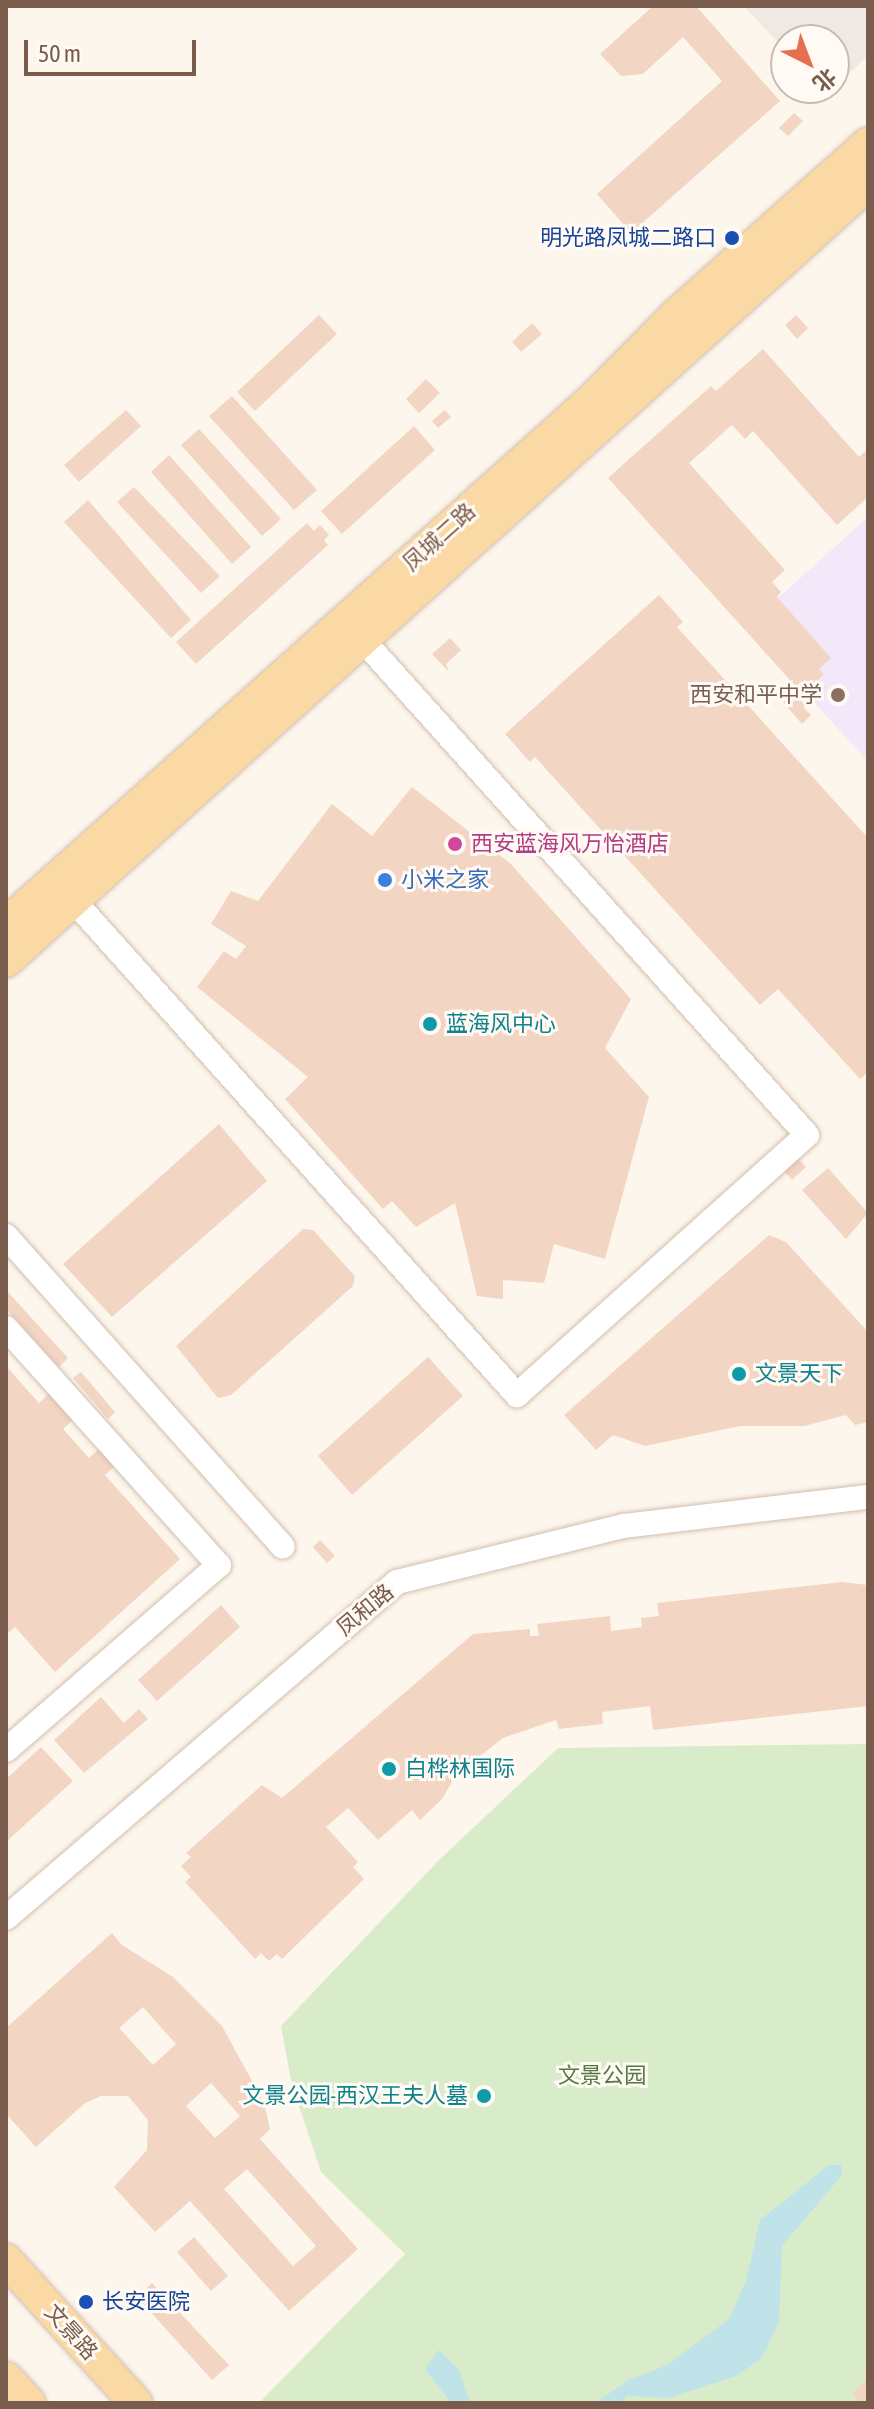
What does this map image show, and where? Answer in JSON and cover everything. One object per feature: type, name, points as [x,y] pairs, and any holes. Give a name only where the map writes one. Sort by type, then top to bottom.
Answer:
[{"type":"main road","name":"凤城二路","points":[[6,924],[592,400],[676,315],[868,144]]},
{"type":"main road","name":"凤城二路","points":[[6,961],[868,184]]},
{"type":"main road","name":"文景路","points":[[6,2260],[136,2403]]},
{"type":"main road","points":[[6,2378],[29,2403]]},
{"type":"street","points":[[73,900],[517,1395],[795,1146],[807,1135],[361,638]]},
{"type":"street","points":[[6,1236],[283,1547]]},
{"type":"street","points":[[6,1328],[219,1565],[6,1750]]},
{"type":"street","name":"凤和路","points":[[6,1918],[397,1582],[624,1526],[868,1497]]},
{"type":"shaded area","points":[[744,6],[868,6],[868,56],[850,72],[850,24],[770,24],[770,34]]},
{"type":"shaded area","name":"西安和平中学","points":[[868,517],[868,762],[746,627]]},
{"type":"green space","name":"文景公园","points":[[868,1744],[868,2403],[259,2403],[405,2254],[321,2172],[292,2085],[281,2026],[439,1860],[558,1748]]},
{"type":"water","points":[[829,2165],[841,2165],[842,2175],[782,2246],[779,2322],[762,2358],[736,2376],[669,2398],[627,2396],[621,2403],[595,2403],[629,2380],[667,2365],[729,2319],[746,2281],[760,2220]]},
{"type":"water","points":[[439,2350],[459,2370],[470,2403],[451,2403],[425,2369]]},
{"type":"building","points":[[653,6],[696,6],[770,90],[770,104],[777,104],[631,233],[597,194],[722,81],[683,37],[643,74],[621,76],[600,54]]},
{"type":"building","points":[[794,113],[803,121],[788,136],[779,128]]},
{"type":"building","points":[[319,315],[337,334],[255,411],[237,392]]},
{"type":"building","points":[[796,315],[808,328],[797,339],[785,325]]},
{"type":"building","points":[[532,323],[542,334],[521,352],[512,342]]},
{"type":"building","points":[[763,349],[859,457],[868,449],[868,497],[837,525],[753,431],[745,439],[732,425],[689,463],[785,570],[772,582],[781,592],[777,597],[831,658],[819,669],[824,674],[818,680],[825,688],[804,708],[811,715],[802,724],[783,702],[798,689],[608,478],[711,386],[716,391]]},
{"type":"building","points":[[426,379],[440,393],[419,413],[406,399]]},
{"type":"building","points":[[232,396],[317,490],[294,510],[209,416]]},
{"type":"building","points":[[126,410],[141,426],[79,482],[64,465]]},
{"type":"building","points":[[445,410],[451,417],[438,428],[432,421]]},
{"type":"building","points":[[414,426],[435,450],[342,534],[321,511]]},
{"type":"building","points":[[199,429],[281,519],[262,536],[181,445]]},
{"type":"building","points":[[169,455],[251,547],[232,564],[151,472]]},
{"type":"building","points":[[134,487],[220,576],[201,593],[117,502]]},
{"type":"building","points":[[88,500],[191,620],[171,638],[64,522]]},
{"type":"building","points":[[307,523],[314,531],[320,525],[329,535],[324,540],[328,545],[196,664],[176,642]]},
{"type":"building","points":[[659,595],[683,622],[677,627],[868,838],[868,1072],[860,1079],[778,989],[760,1005],[535,757],[530,762],[505,734]]},
{"type":"building","points":[[450,638],[461,650],[446,664],[449,672],[432,654]]},
{"type":"building","name":"蓝海风中心","points":[[412,787],[511,864],[631,999],[605,1048],[649,1097],[605,1259],[554,1244],[544,1283],[503,1280],[503,1299],[477,1296],[455,1203],[416,1227],[392,1201],[383,1209],[285,1099],[308,1077],[197,987],[224,951],[236,959],[246,946],[211,924],[231,891],[258,901],[332,804],[372,836]]},
{"type":"building","points":[[219,1124],[267,1181],[112,1317],[63,1264]]},
{"type":"building","points":[[797,1157],[806,1167],[792,1180],[783,1170]]},
{"type":"building","points":[[828,1168],[868,1213],[846,1239],[802,1190]]},
{"type":"building","points":[[303,1229],[313,1230],[355,1276],[353,1286],[231,1395],[218,1398],[176,1346]]},
{"type":"building","name":"文景天下","points":[[769,1235],[786,1242],[868,1332],[868,1422],[855,1425],[846,1415],[804,1426],[740,1426],[645,1446],[613,1435],[596,1450],[564,1415]]},
{"type":"building","points":[[6,1290],[68,1358],[59,1367],[6,1309]]},
{"type":"building","points":[[428,1357],[463,1396],[352,1495],[318,1456]]},
{"type":"building","points":[[6,1366],[39,1403],[51,1392],[75,1418],[63,1429],[89,1458],[100,1448],[116,1465],[105,1475],[180,1559],[55,1672],[15,1627],[6,1635]]},
{"type":"building","points":[[81,1372],[115,1412],[108,1419],[73,1378]]},
{"type":"building","points":[[320,1540],[335,1556],[327,1563],[313,1547]]},
{"type":"building","name":"白桦林国际","points":[[842,1582],[868,1585],[868,1706],[653,1730],[650,1706],[602,1712],[603,1724],[559,1729],[556,1720],[503,1738],[456,1775],[442,1799],[420,1820],[412,1810],[378,1840],[348,1808],[326,1827],[358,1862],[353,1867],[364,1879],[282,1959],[277,1954],[269,1961],[261,1953],[255,1959],[185,1882],[191,1877],[181,1866],[191,1857],[186,1853],[262,1785],[282,1798],[473,1634],[530,1629],[530,1636],[539,1636],[537,1624],[610,1616],[611,1631],[642,1627],[641,1618],[659,1616],[657,1603]]},
{"type":"building","points":[[221,1605],[240,1627],[157,1701],[138,1680]]},
{"type":"building","points":[[101,1697],[124,1723],[139,1709],[148,1719],[84,1773],[54,1740]]},
{"type":"building","points":[[41,1747],[73,1781],[6,1842],[6,1779]]},
{"type":"building","points":[[112,1933],[122,1945],[173,1977],[222,2026],[264,2103],[270,2129],[260,2139],[358,2249],[289,2311],[190,2201],[155,2232],[114,2187],[147,2150],[148,2120],[128,2096],[101,2096],[85,2103],[36,2147],[6,2114],[6,2028]],"holes":[[[143,2007],[176,2044],[153,2065],[119,2028]],[[211,2083],[240,2116],[215,2138],[186,2106]],[[247,2169],[316,2246],[293,2266],[224,2189]]]},
{"type":"building","points":[[194,2237],[228,2276],[211,2291],[177,2252]]},
{"type":"building","points":[[152,2283],[229,2365],[212,2380],[137,2297]]},
{"type":"building","points":[[868,2378],[868,2403],[861,2403],[852,2394]]},
{"type":"place","name":"明光路凤城二路口","points":[[732,238]]},
{"type":"place","name":"西安和平中学","points":[[838,695]]},
{"type":"place","name":"西安蓝海风万怡酒店","points":[[455,844]]},
{"type":"place","name":"小米之家","points":[[385,880]]},
{"type":"place","name":"蓝海风中心","points":[[430,1024]]},
{"type":"place","name":"文景天下","points":[[739,1374]]},
{"type":"place","name":"白桦林国际","points":[[389,1769]]},
{"type":"place","name":"文景公园-西汉王夫人墓","points":[[484,2096]]},
{"type":"place","name":"长安医院","points":[[86,2302]]}]
